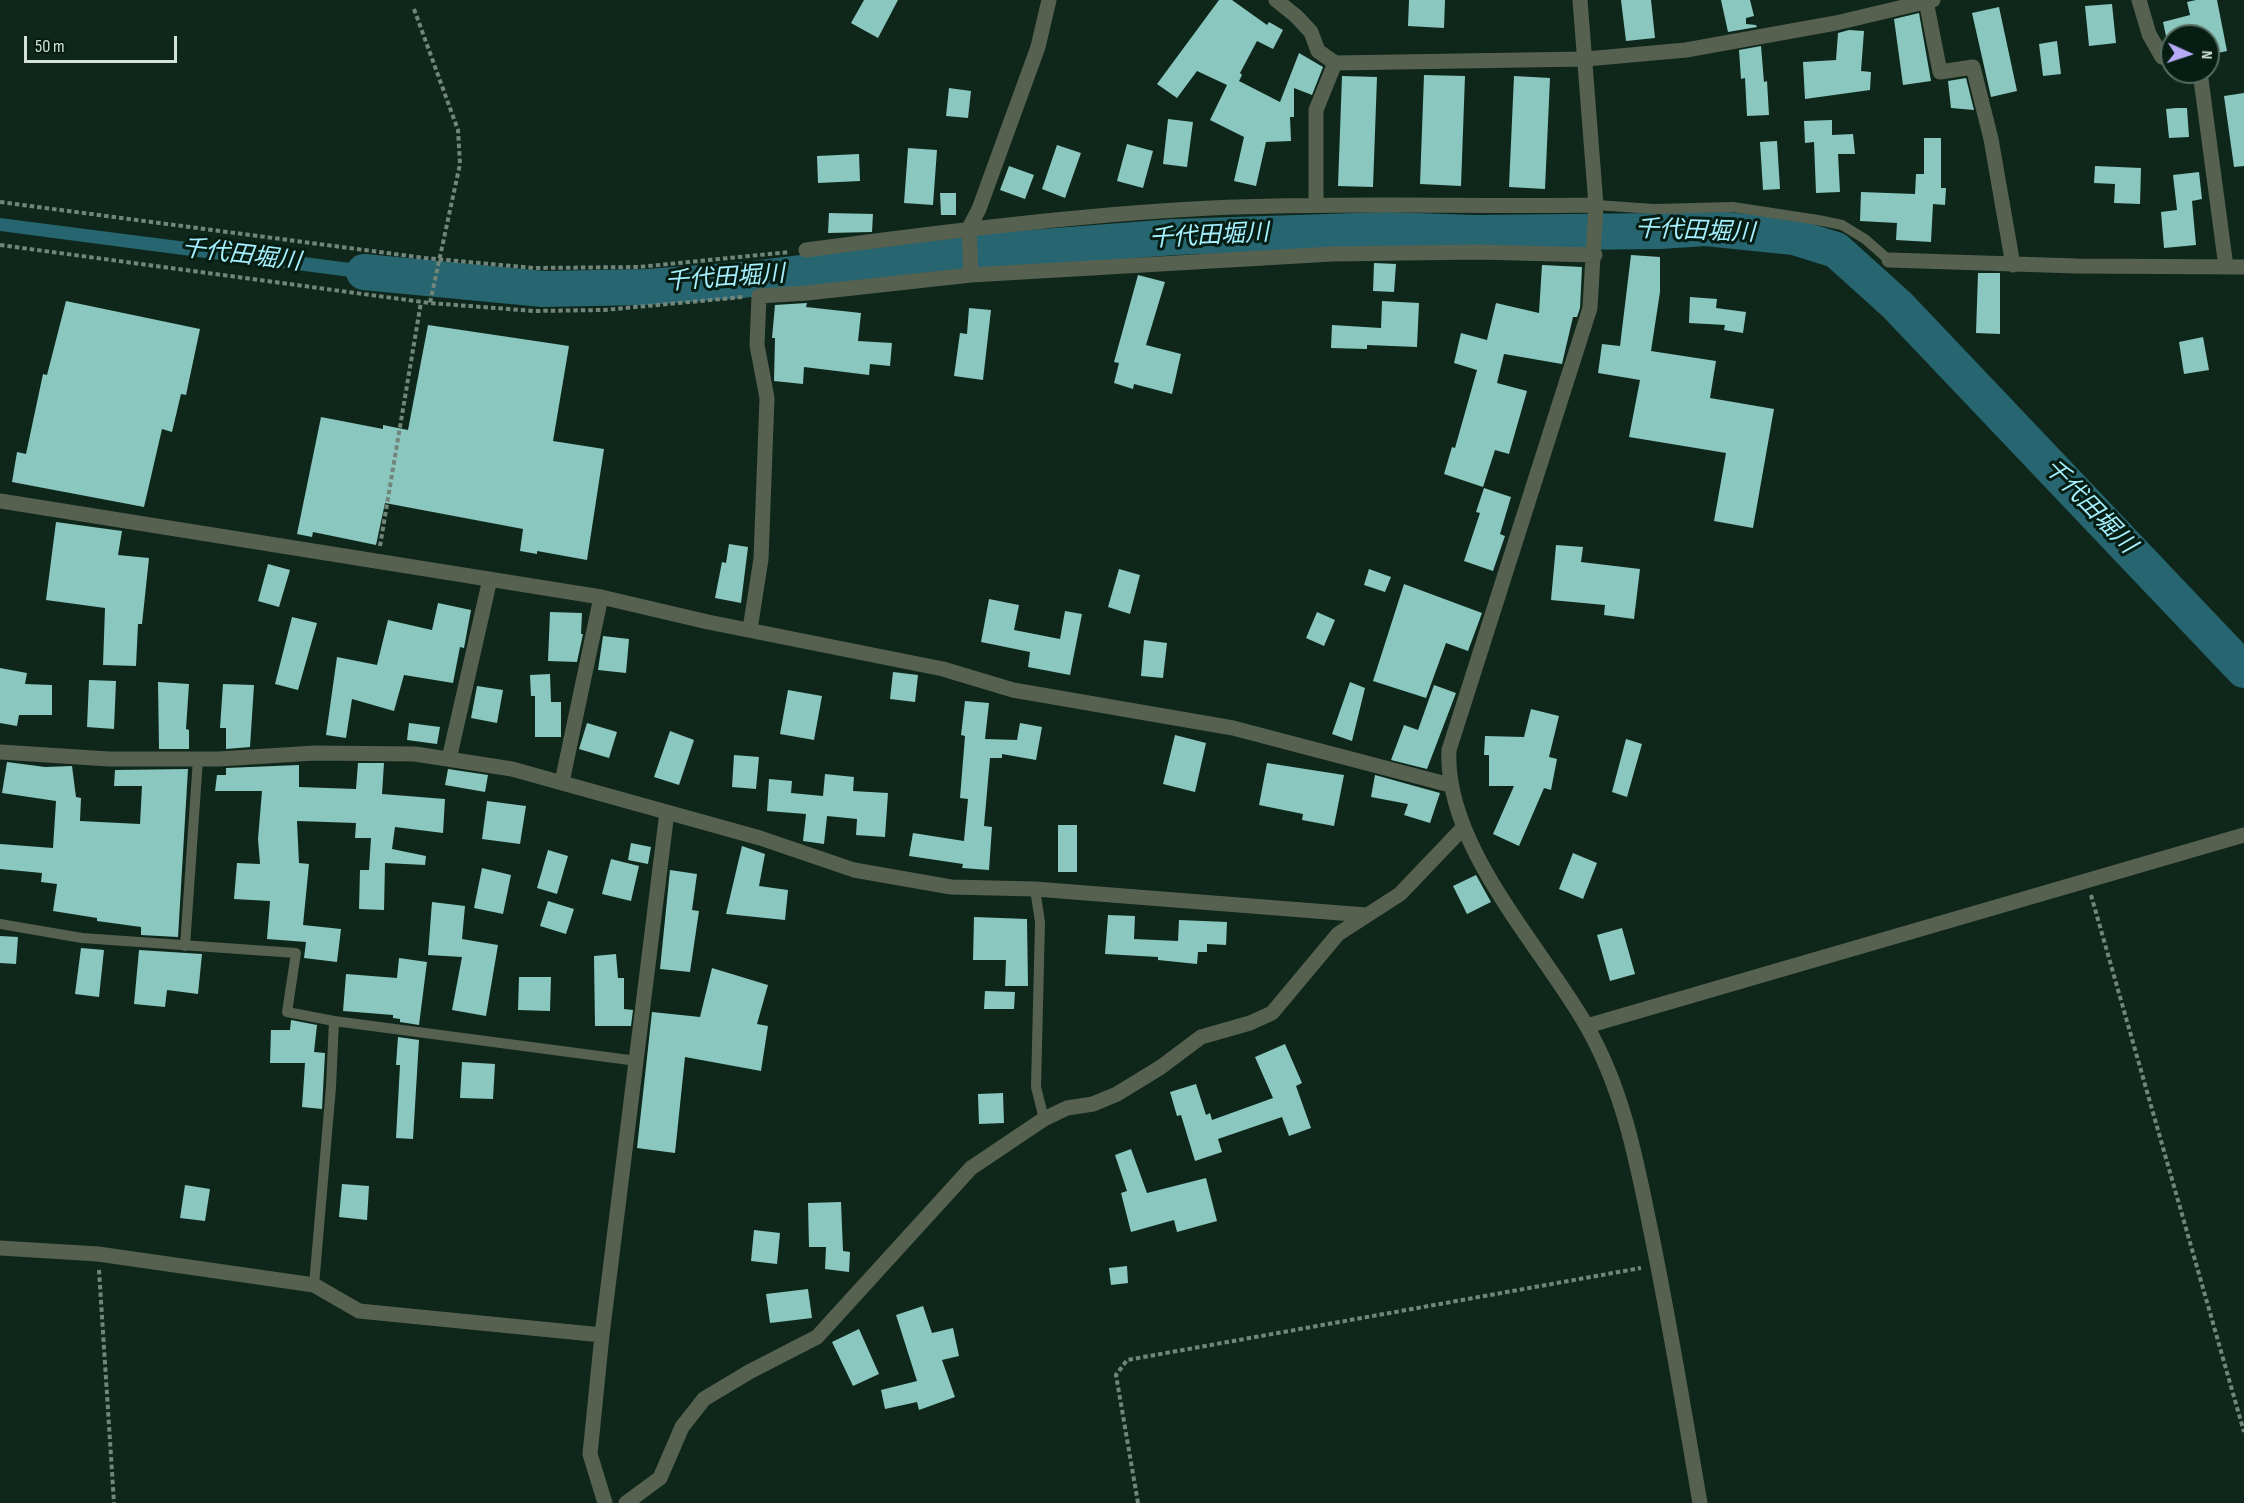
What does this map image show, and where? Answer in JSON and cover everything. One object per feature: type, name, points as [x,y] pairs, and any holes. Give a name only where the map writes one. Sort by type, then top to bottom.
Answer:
[{"type":"street","points":[[971,275],[969,228],[980,209],[1038,47],[1049,0]]},
{"type":"street","points":[[1276,0],[1311,32],[1318,51],[1335,63],[1586,59],[1686,50],[1836,23],[1933,0]]},
{"type":"street","points":[[1580,0],[1596,205],[1595,255],[1590,308],[1449,750],[1450,785],[1463,828],[1474,852],[1587,1026],[1613,1083],[1633,1140],[1658,1265],[1700,1503]]},
{"type":"street","points":[[2139,0],[2149,34],[2160,53]]},
{"type":"street","points":[[1926,1],[1940,72],[1973,67],[1991,140],[2013,265]]},
{"type":"street","points":[[1316,204],[1316,110],[1335,63]]},
{"type":"street","points":[[2202,84],[2226,267]]},
{"type":"street","points":[[806,250],[969,228],[1209,208],[1316,204],[1596,205]]},
{"type":"street","points":[[750,630],[761,560],[767,398],[757,345],[759,296],[971,275],[1332,254],[1478,252],[1595,255]]},
{"type":"street","points":[[1889,260],[2013,265],[2244,267]]},
{"type":"street","points":[[0,501],[601,597],[943,669],[1013,690],[1233,728],[1450,785]]},
{"type":"street","points":[[449,759],[490,579]]},
{"type":"street","points":[[562,782],[601,597]]},
{"type":"street","points":[[0,755],[198,759],[315,753],[415,754],[512,769],[760,838],[854,870],[951,887],[1035,889],[1366,915]]},
{"type":"street","points":[[605,1503],[590,1454],[602,1335],[667,812]]},
{"type":"street","points":[[626,1503],[660,1478],[682,1427],[704,1399],[817,1337],[971,1168],[1044,1119],[1067,1108],[1093,1104],[1117,1094],[1161,1067],[1201,1037],[1250,1023],[1272,1013],[1338,934],[1400,894],[1463,828]]},
{"type":"street","points":[[1587,1026],[2244,835]]},
{"type":"street","points":[[0,1248],[98,1254],[314,1285],[359,1311],[602,1335]]},
{"type":"lane","points":[[1596,205],[1654,209],[1733,207],[1818,220],[1842,225],[1865,239],[1889,260]]},
{"type":"lane","points":[[185,946],[198,759]]},
{"type":"lane","points":[[1035,889],[1040,922],[1036,1087],[1044,1119]]},
{"type":"lane","points":[[0,924],[45,934],[296,953],[287,1012],[334,1021],[637,1061]]},
{"type":"lane","points":[[314,1285],[332,1087],[334,1021]]},
{"type":"path","points":[[414,9],[458,130],[460,164],[430,303]]},
{"type":"path","points":[[0,202],[440,259],[534,267],[639,267],[806,250]]},
{"type":"path","points":[[0,245],[421,302],[534,311],[604,310],[759,296]]},
{"type":"path","points":[[377,562],[421,302]]},
{"type":"path","points":[[2086,880],[2244,1432]]},
{"type":"path","points":[[98,1254],[114,1503]]},
{"type":"path","points":[[1138,1503],[1116,1375],[1127,1360],[1658,1265]]},
{"type":"water","points":[[0,218],[413,271],[411,285],[0,231]]},
{"type":"building","points":[[864,0],[898,0],[878,38],[851,23]]},
{"type":"building","points":[[1219,0],[1232,0],[1267,25],[1269,22],[1283,30],[1273,49],[1257,41],[1240,73],[1242,75],[1239,81],[1280,102],[1299,53],[1323,67],[1312,95],[1294,88],[1294,117],[1290,117],[1291,141],[1266,142],[1256,186],[1234,181],[1244,137],[1210,120],[1227,85],[1197,71],[1177,98],[1157,84]]},
{"type":"building","points":[[1409,0],[1445,0],[1444,28],[1408,26]]},
{"type":"building","points":[[1621,0],[1651,0],[1655,38],[1626,41]]},
{"type":"building","points":[[1721,0],[1750,0],[1754,16],[1746,18],[1746,24],[1757,27],[1728,32]]},
{"type":"building","points":[[2217,0],[2227,51],[2220,52],[2220,24],[2163,24],[2163,22],[2190,15],[2187,2]]},
{"type":"building","points":[[2112,4],[2116,43],[2089,46],[2085,6]]},
{"type":"building","points":[[1999,7],[2017,91],[1991,97],[1972,13]]},
{"type":"building","points":[[1919,13],[1931,81],[1903,85],[1894,19]]},
{"type":"building","points":[[1849,30],[1864,31],[1861,71],[1871,72],[1870,90],[1805,99],[1803,62],[1836,60],[1838,33]]},
{"type":"building","points":[[2057,41],[2061,74],[2043,76],[2039,44]]},
{"type":"building","points":[[1761,46],[1764,82],[1767,81],[1769,115],[1747,116],[1745,78],[1741,79],[1739,50]]},
{"type":"building","points":[[1424,75],[1465,76],[1461,186],[1420,184]]},
{"type":"building","points":[[1342,76],[1377,77],[1373,187],[1338,186]]},
{"type":"building","points":[[1514,76],[1550,78],[1545,189],[1509,187]]},
{"type":"building","points":[[1966,78],[1974,110],[1951,108],[1948,81]]},
{"type":"building","points":[[949,88],[971,91],[968,118],[946,116]]},
{"type":"building","points":[[2244,93],[2244,166],[2234,167],[2224,96]]},
{"type":"building","points":[[2187,108],[2189,137],[2169,138],[2166,109]]},
{"type":"building","points":[[1168,119],[1193,122],[1187,167],[1163,164]]},
{"type":"building","points":[[1832,120],[1832,135],[1853,134],[1855,154],[1838,154],[1840,192],[1816,193],[1814,142],[1805,143],[1804,121]]},
{"type":"building","points":[[1924,138],[1941,138],[1941,188],[1946,188],[1945,205],[1933,204],[1931,242],[1896,240],[1897,223],[1860,221],[1861,192],[1915,194],[1916,174],[1924,174]]},
{"type":"building","points":[[1777,141],[1780,189],[1763,190],[1760,142]]},
{"type":"building","points":[[1127,144],[1153,151],[1143,188],[1117,181]]},
{"type":"building","points":[[1057,145],[1081,153],[1065,198],[1042,189]]},
{"type":"building","points":[[908,148],[937,150],[933,205],[904,203]]},
{"type":"building","points":[[859,154],[860,181],[818,183],[817,156]]},
{"type":"building","points":[[1009,166],[1034,175],[1025,199],[1000,190]]},
{"type":"building","points":[[2095,166],[2141,168],[2140,204],[2114,203],[2115,184],[2094,183]]},
{"type":"building","points":[[2199,172],[2202,199],[2192,201],[2196,245],[2164,248],[2161,212],[2177,210],[2173,175]]},
{"type":"building","points":[[940,193],[956,193],[956,215],[941,215]]},
{"type":"building","points":[[829,213],[873,214],[872,232],[828,233]]},
{"type":"building","points":[[1631,255],[1660,257],[1660,292],[1651,351],[1716,361],[1710,398],[1774,409],[1753,528],[1714,521],[1726,453],[1629,437],[1640,380],[1598,373],[1602,344],[1620,346]]},
{"type":"building","points":[[1374,263],[1396,264],[1394,292],[1373,291]]},
{"type":"building","points":[[1542,265],[1582,267],[1580,308],[1577,317],[1573,317],[1562,364],[1504,354],[1497,383],[1527,391],[1509,454],[1495,450],[1483,487],[1444,474],[1452,447],[1455,448],[1477,370],[1454,363],[1461,333],[1487,340],[1496,303],[1539,313]]},
{"type":"building","points":[[1978,273],[2000,273],[2000,334],[1976,333]]},
{"type":"building","points":[[1138,275],[1165,282],[1146,345],[1181,354],[1172,394],[1134,384],[1133,389],[1114,383],[1119,363],[1114,362]]},
{"type":"building","points":[[1690,297],[1717,299],[1716,308],[1746,312],[1743,333],[1724,330],[1725,325],[1689,323]]},
{"type":"building","points":[[66,301],[200,329],[186,395],[181,394],[172,432],[162,429],[144,507],[12,482],[17,452],[26,454],[43,374],[47,375]]},
{"type":"building","points":[[1382,301],[1419,303],[1417,347],[1367,345],[1367,349],[1331,348],[1332,325],[1381,328]]},
{"type":"building","points":[[807,303],[806,307],[861,313],[858,341],[892,343],[890,366],[870,364],[869,375],[804,367],[803,384],[774,381],[775,338],[772,338],[775,305]]},
{"type":"building","points":[[969,308],[991,310],[983,380],[954,376],[960,333],[967,334]]},
{"type":"building","points":[[428,325],[569,346],[553,441],[604,449],[587,560],[537,551],[537,554],[520,551],[523,529],[385,503],[376,545],[313,532],[312,537],[297,534],[321,417],[383,429],[383,425],[408,430]]},
{"type":"building","points":[[2203,337],[2209,370],[2184,374],[2179,342]]},
{"type":"building","points":[[1484,488],[1511,497],[1500,534],[1505,536],[1493,571],[1464,561],[1480,513],[1476,512]]},
{"type":"building","points":[[56,522],[122,531],[118,555],[149,558],[142,624],[138,624],[136,666],[103,665],[105,608],[46,600]]},
{"type":"building","points":[[729,544],[748,547],[741,603],[715,598],[722,562],[726,563]]},
{"type":"building","points":[[1556,545],[1583,547],[1581,562],[1640,569],[1634,619],[1604,615],[1605,605],[1551,600]]},
{"type":"building","points":[[268,564],[290,570],[279,607],[258,601]]},
{"type":"building","points":[[1119,569],[1140,575],[1130,614],[1108,607]]},
{"type":"building","points":[[1369,569],[1391,577],[1385,592],[1364,585]]},
{"type":"building","points":[[1404,584],[1482,613],[1468,651],[1446,643],[1426,698],[1373,681]]},
{"type":"building","points":[[989,599],[1019,605],[1014,630],[1060,639],[1065,611],[1082,614],[1070,675],[1028,667],[1030,652],[981,642]]},
{"type":"building","points":[[438,603],[471,610],[464,648],[460,647],[453,683],[404,675],[394,711],[352,699],[346,738],[326,735],[337,657],[377,665],[388,620],[432,630]]},
{"type":"building","points":[[550,612],[582,613],[581,634],[583,634],[577,662],[548,661]]},
{"type":"building","points":[[1317,612],[1335,620],[1324,646],[1306,638]]},
{"type":"building","points":[[292,617],[317,623],[298,690],[275,684]]},
{"type":"building","points":[[603,636],[629,639],[626,673],[598,670]]},
{"type":"building","points":[[1144,640],[1167,643],[1163,678],[1141,676]]},
{"type":"building","points":[[0,668],[27,673],[25,684],[52,685],[52,715],[19,715],[17,726],[0,723]]},
{"type":"building","points":[[893,672],[918,675],[915,702],[890,699]]},
{"type":"building","points":[[550,674],[551,702],[561,702],[561,737],[535,737],[535,696],[531,696],[530,675]]},
{"type":"building","points":[[89,680],[116,681],[114,729],[87,727]]},
{"type":"building","points":[[158,682],[189,684],[186,729],[189,730],[189,749],[159,749]]},
{"type":"building","points":[[1350,682],[1365,688],[1352,741],[1332,734]]},
{"type":"building","points":[[223,684],[254,685],[250,747],[226,749],[226,728],[220,728]]},
{"type":"building","points":[[1434,685],[1456,693],[1427,769],[1391,760],[1404,725],[1418,730]]},
{"type":"building","points":[[477,686],[503,690],[497,723],[471,718]]},
{"type":"building","points":[[788,690],[822,696],[814,740],[780,734]]},
{"type":"building","points":[[965,701],[989,703],[985,739],[1017,740],[1020,723],[1042,727],[1036,760],[1002,754],[1002,758],[990,758],[984,826],[992,827],[989,870],[962,868],[963,864],[909,856],[913,833],[964,841],[968,799],[960,798],[965,736],[961,735]]},
{"type":"building","points":[[1531,709],[1559,716],[1549,757],[1557,759],[1551,790],[1544,788],[1519,846],[1493,834],[1514,786],[1489,786],[1489,755],[1484,755],[1485,736],[1524,737]]},
{"type":"building","points":[[409,723],[440,727],[437,744],[407,740]]},
{"type":"building","points":[[587,723],[617,732],[609,758],[579,749]]},
{"type":"building","points":[[670,731],[694,740],[679,785],[654,777]]},
{"type":"building","points":[[1175,735],[1206,743],[1195,792],[1163,784]]},
{"type":"building","points":[[1626,739],[1642,744],[1627,797],[1612,792]]},
{"type":"building","points":[[734,755],[759,757],[756,789],[732,787]]},
{"type":"building","points":[[7,762],[45,767],[72,766],[76,797],[81,798],[80,821],[140,824],[142,786],[114,786],[115,770],[188,769],[178,937],[141,935],[141,927],[97,921],[97,918],[53,911],[57,884],[41,882],[42,873],[0,869],[0,844],[53,848],[56,801],[2,793]]},
{"type":"building","points":[[358,763],[384,763],[382,794],[445,799],[443,833],[395,827],[392,849],[426,856],[425,865],[385,863],[384,910],[359,909],[360,870],[369,870],[371,838],[355,838],[356,823],[297,821],[299,863],[309,864],[303,925],[341,929],[337,962],[304,958],[306,942],[267,939],[270,901],[234,899],[237,863],[260,864],[258,839],[262,791],[215,791],[217,775],[226,775],[226,768],[299,765],[299,787],[356,789]]},
{"type":"building","points":[[1267,763],[1344,775],[1334,826],[1302,820],[1303,814],[1259,805]]},
{"type":"building","points":[[448,769],[488,775],[485,792],[445,785]]},
{"type":"building","points":[[825,774],[854,777],[853,791],[888,793],[885,837],[856,835],[857,819],[827,816],[824,844],[803,841],[806,814],[767,811],[769,779],[792,781],[791,793],[823,796]]},
{"type":"building","points":[[1375,775],[1440,793],[1430,823],[1404,815],[1408,804],[1371,797]]},
{"type":"building","points":[[487,801],[526,806],[520,844],[482,839]]},
{"type":"building","points":[[1058,825],[1077,825],[1077,872],[1058,872]]},
{"type":"building","points":[[631,843],[651,847],[648,864],[628,860]]},
{"type":"building","points":[[742,846],[765,854],[759,886],[788,890],[785,920],[726,914]]},
{"type":"building","points":[[548,850],[568,856],[557,894],[537,888]]},
{"type":"building","points":[[1573,853],[1597,863],[1583,899],[1559,889]]},
{"type":"building","points":[[611,859],[639,866],[631,901],[602,894]]},
{"type":"building","points":[[482,868],[511,875],[503,914],[474,908]]},
{"type":"building","points":[[670,870],[697,874],[692,910],[699,911],[690,972],[660,969]]},
{"type":"building","points":[[1476,875],[1491,902],[1467,914],[1453,886]]},
{"type":"building","points":[[548,901],[574,909],[566,934],[540,926]]},
{"type":"building","points":[[432,902],[465,906],[462,939],[498,945],[486,1016],[452,1010],[462,957],[428,955]]},
{"type":"building","points":[[1108,915],[1135,916],[1134,939],[1178,941],[1179,920],[1227,922],[1226,945],[1207,944],[1207,952],[1198,952],[1197,964],[1158,960],[1158,957],[1105,954]]},
{"type":"building","points":[[974,917],[1027,919],[1028,986],[1005,986],[1006,960],[973,960]]},
{"type":"building","points":[[1622,928],[1635,974],[1610,981],[1597,935]]},
{"type":"building","points":[[0,936],[18,937],[16,964],[0,963]]},
{"type":"building","points":[[81,948],[104,950],[99,997],[75,994]]},
{"type":"building","points":[[139,950],[202,954],[198,994],[167,990],[165,1007],[134,1004]]},
{"type":"building","points":[[616,954],[618,978],[624,978],[624,1009],[633,1010],[631,1026],[595,1026],[594,956]]},
{"type":"building","points":[[399,958],[427,962],[419,1025],[400,1022],[400,1019],[393,1018],[393,1015],[343,1011],[346,974],[397,978]]},
{"type":"building","points":[[712,968],[768,985],[757,1024],[768,1026],[761,1071],[685,1057],[675,1153],[637,1148],[652,1012],[700,1017]]},
{"type":"building","points":[[519,977],[551,977],[550,1011],[518,1010]]},
{"type":"building","points":[[985,991],[1015,992],[1014,1009],[984,1009]]},
{"type":"building","points":[[291,1020],[317,1025],[314,1052],[325,1053],[322,1109],[302,1107],[305,1063],[270,1063],[271,1030],[290,1030]]},
{"type":"building","points":[[398,1037],[419,1040],[413,1139],[396,1138],[400,1065],[396,1065]]},
{"type":"building","points":[[1285,1044],[1302,1083],[1296,1086],[1311,1128],[1289,1136],[1282,1117],[1218,1139],[1222,1152],[1195,1161],[1181,1115],[1177,1116],[1170,1092],[1196,1084],[1206,1115],[1210,1113],[1212,1120],[1273,1098],[1255,1057]]},
{"type":"building","points":[[462,1062],[495,1064],[493,1099],[460,1098]]},
{"type":"building","points":[[1003,1093],[1004,1123],[979,1124],[978,1094]]},
{"type":"building","points":[[1131,1149],[1147,1193],[1206,1178],[1217,1221],[1177,1232],[1174,1220],[1131,1232],[1121,1193],[1127,1191],[1115,1155]]},
{"type":"building","points":[[342,1184],[369,1186],[367,1220],[339,1217]]},
{"type":"building","points":[[185,1185],[210,1189],[205,1221],[180,1218]]},
{"type":"building","points":[[841,1202],[843,1251],[850,1252],[849,1272],[825,1269],[826,1247],[809,1247],[808,1203]]},
{"type":"building","points":[[754,1230],[780,1233],[777,1264],[751,1261]]},
{"type":"building","points":[[1127,1266],[1128,1283],[1111,1285],[1109,1268]]},
{"type":"building","points":[[808,1289],[812,1318],[770,1323],[766,1294]]},
{"type":"building","points":[[923,1306],[932,1333],[953,1328],[959,1356],[942,1360],[955,1397],[919,1410],[917,1402],[885,1409],[881,1390],[917,1381],[896,1315]]},
{"type":"building","points":[[859,1329],[879,1374],[853,1386],[832,1342]]},
{"type":"waterway","name":"千代田堀川","points":[[364,272],[543,289],[647,287],[743,280],[965,253],[1174,237],[1387,230],[1474,233],[1659,231],[1706,228],[1794,237],[1836,250],[1897,305],[2244,670]]}]
